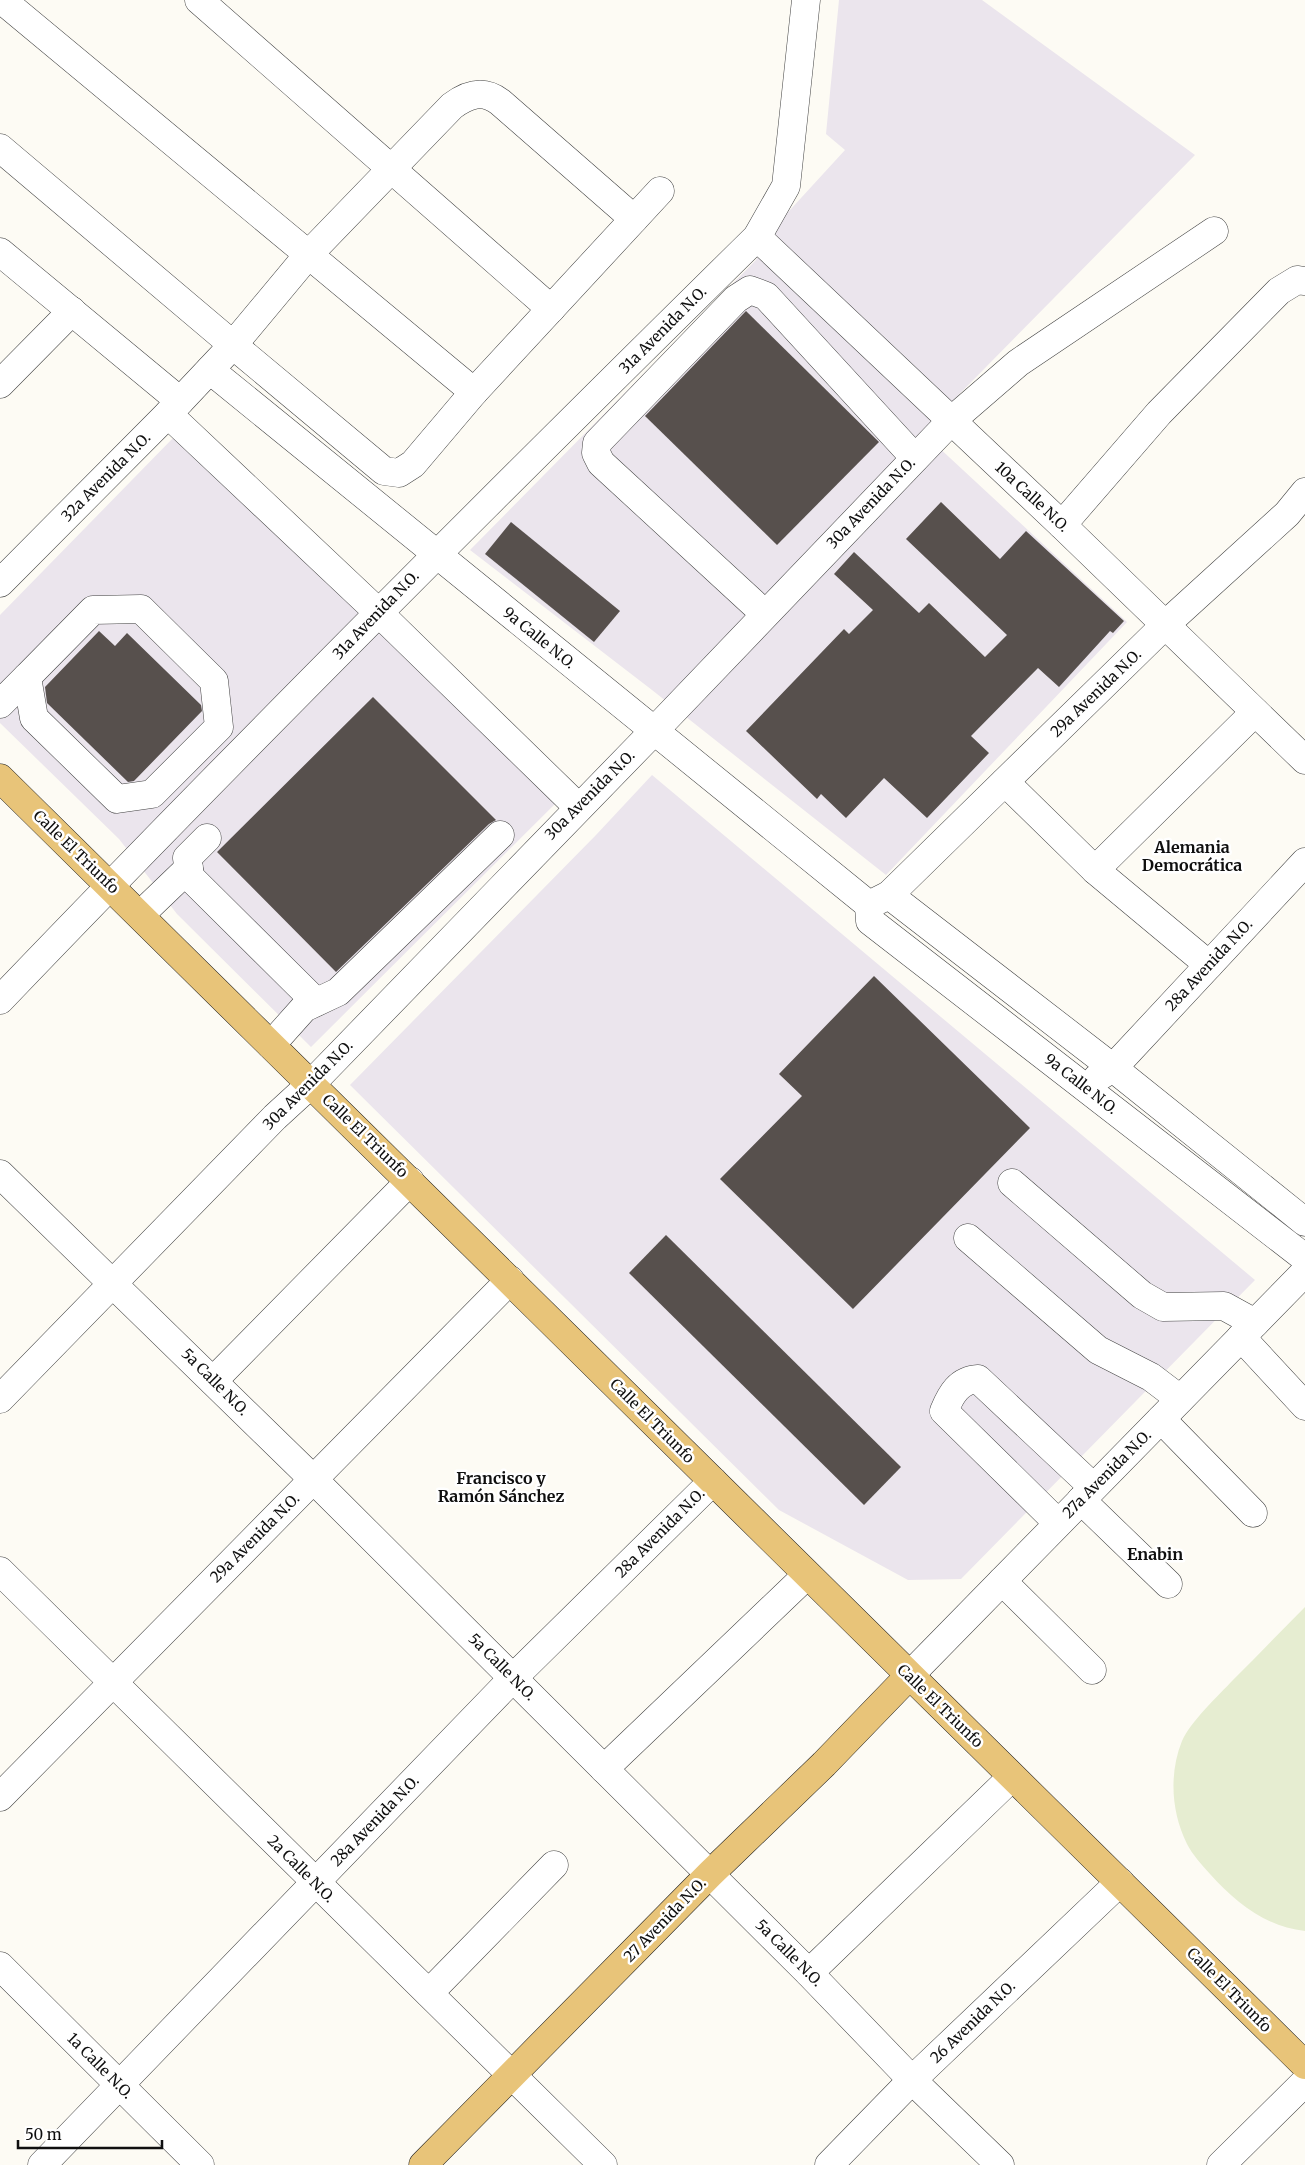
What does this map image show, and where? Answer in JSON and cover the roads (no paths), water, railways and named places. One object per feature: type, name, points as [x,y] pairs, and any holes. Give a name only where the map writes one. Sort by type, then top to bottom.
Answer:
[{"type":"main road","name":"Calle El Triunfo","points":[[0,778],[410,1181],[908,1676],[1305,2065]]},
{"type":"main road","name":"27 Avenida N.O.","points":[[423,2165],[710,1874],[824,1764],[908,1676]]},
{"type":"street","points":[[2,0],[474,392]]},
{"type":"street","points":[[199,0],[551,309]]},
{"type":"street","name":"31a Avenida N.O.","points":[[0,1000],[110,885],[435,554],[757,236],[786,186],[806,0]]},
{"type":"street","name":"32a Avenida N.O.","points":[[0,583],[174,408],[233,345],[308,255],[462,98],[474,94],[491,95],[634,219]]},
{"type":"street","points":[[0,148],[384,471],[399,473],[413,464],[474,392],[660,191]]},
{"type":"street","name":"30a Avenida N.O.","points":[[0,1399],[275,1117],[311,1084],[951,421],[1018,363],[1214,231]]},
{"type":"street","name":"10a Calle N.O.","points":[[757,236],[1062,525],[1305,760]]},
{"type":"street","points":[[0,252],[72,311],[174,408],[378,613],[578,807]]},
{"type":"street","points":[[1062,525],[1159,413],[1272,298],[1296,280],[1305,281]]},
{"type":"street","points":[[765,614],[601,463],[596,453],[597,444],[736,299],[750,290],[766,296],[915,458]]},
{"type":"street","points":[[0,384],[72,311]]},
{"type":"street","name":"9a Calle N.O.","points":[[210,370],[654,730],[879,900],[1113,1068],[1305,1222]]},
{"type":"street","name":"29a Avenida N.O.","points":[[879,900],[1005,782],[1165,625],[1287,514],[1305,492]]},
{"type":"street","points":[[0,704],[93,610],[141,609],[214,681],[219,726],[152,794],[117,799],[34,718],[27,677]]},
{"type":"street","points":[[1095,870],[1255,712]]},
{"type":"street","points":[[1005,782],[1095,870],[1209,965]]},
{"type":"street","points":[[270,1045],[304,1008],[338,992],[500,835]]},
{"type":"street","points":[[207,838],[187,858],[190,877],[316,1002]]},
{"type":"street","name":"28a Avenida N.O.","points":[[1084,1087],[1113,1068],[1305,862]]},
{"type":"street","points":[[140,915],[188,868]]},
{"type":"street","name":"9a Calle N.O.","points":[[879,900],[870,921],[1305,1258]]},
{"type":"street","name":"5a Calle N.O.","points":[[0,1174],[313,1479],[810,1973],[912,2080],[1000,2165]]},
{"type":"street","points":[[214,1381],[410,1181]]},
{"type":"street","points":[[1012,1183],[1142,1295],[1163,1307],[1224,1306],[1248,1330],[1305,1406]]},
{"type":"street","points":[[968,1238],[1098,1350],[1151,1378],[1180,1399]]},
{"type":"street","name":"27a Avenida N.O.","points":[[908,1676],[1305,1272]]},
{"type":"street","name":"29a Avenida N.O.","points":[[0,1797],[510,1280]]},
{"type":"street","points":[[1058,1523],[944,1411],[951,1394],[968,1379],[978,1378],[1087,1493],[1168,1584]]},
{"type":"street","points":[[1161,1419],[1253,1513]]},
{"type":"street","name":"28a Avenida N.O.","points":[[42,2165],[513,1678],[713,1481]]},
{"type":"street","name":"2a Calle N.O.","points":[[0,1572],[604,2165]]},
{"type":"street","points":[[604,1769],[807,1575]]},
{"type":"street","points":[[1002,1581],[1092,1670]]},
{"type":"street","points":[[810,1973],[1012,1777]]},
{"type":"street","points":[[429,1993],[554,1865]]},
{"type":"street","name":"26 Avenida N.O.","points":[[829,2165],[912,2080],[1120,1882]]},
{"type":"street","name":"1a Calle N.O.","points":[[0,1966],[200,2165]]},
{"type":"street","points":[[1221,2165],[1305,2082]]},
{"type":"district","name":"Alemania Democrática","points":[[1192,856]]},
{"type":"district","name":"Francisco y Ramón Sánchez","points":[[501,1487]]},
{"type":"district","name":"Enabin","points":[[1155,1554]]}]
